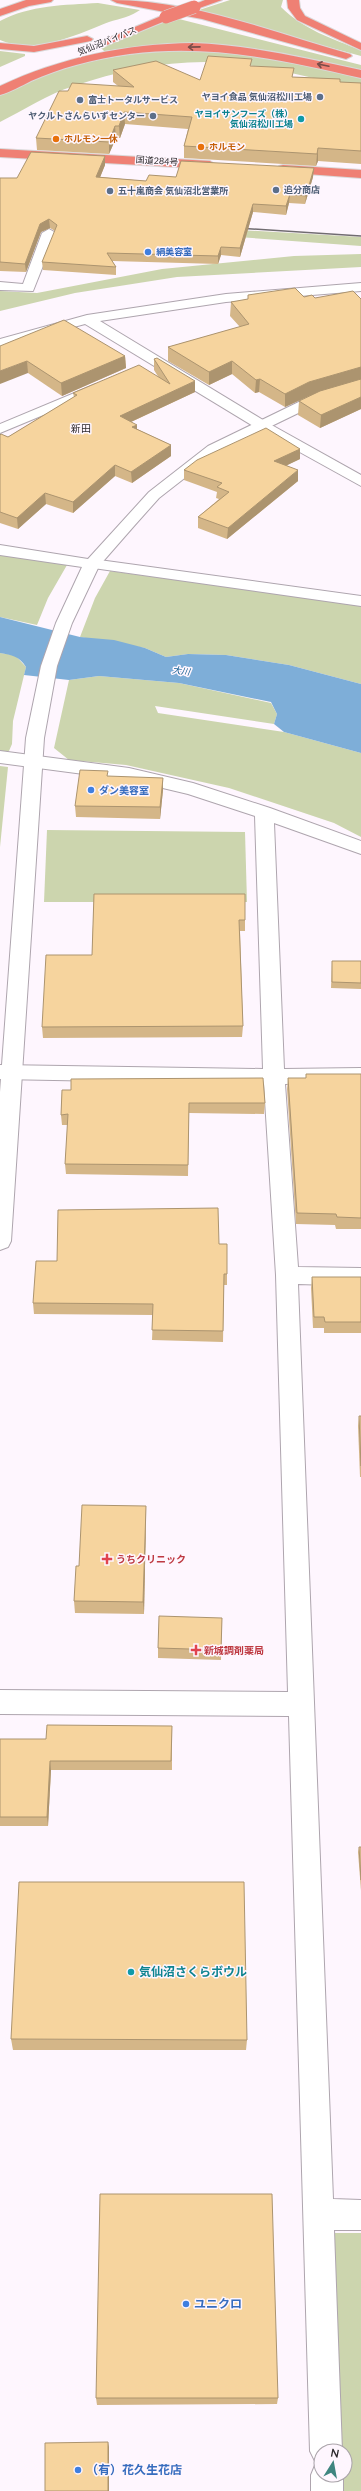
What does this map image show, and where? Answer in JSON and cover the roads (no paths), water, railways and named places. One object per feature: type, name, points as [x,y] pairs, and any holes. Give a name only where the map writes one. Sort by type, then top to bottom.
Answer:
[{"type":"highway","points":[[0,7],[47,0]]},
{"type":"highway","points":[[117,0],[153,5],[354,58]]},
{"type":"highway","name":"気仙沼バイパス","points":[[0,86],[181,5],[216,0]]},
{"type":"highway","points":[[293,0],[294,8],[301,18],[361,46]]},
{"type":"highway","points":[[0,13],[27,3]]},
{"type":"highway","name":"気仙沼バイパス","points":[[0,78],[87,39],[195,4]]},
{"type":"highway","points":[[0,46],[34,49],[87,39]]},
{"type":"highway","points":[[0,91],[52,68],[79,60],[134,50],[176,48],[210,47],[244,51],[361,74]]},
{"type":"highway","name":"国道284号","points":[[0,153],[220,165]]},
{"type":"highway","points":[[267,168],[361,174]]},
{"type":"street","points":[[0,286],[28,288],[49,233]]},
{"type":"street","points":[[0,344],[87,319],[226,298],[361,287]]},
{"type":"street","points":[[87,319],[263,426],[361,481]]},
{"type":"street","points":[[143,368],[157,362]]},
{"type":"street","points":[[0,429],[107,383]]},
{"type":"street","points":[[0,1241],[7,1072],[35,738],[49,666],[83,582],[92,564],[154,495],[178,474],[213,450],[314,400],[361,385]]},
{"type":"street","points":[[0,550],[361,601]]},
{"type":"street","points":[[0,757],[129,774],[193,789],[344,840],[361,848]]},
{"type":"street","points":[[264,812],[274,1076],[287,1275],[326,2443]]},
{"type":"street","points":[[7,1072],[274,1076],[361,1075]]},
{"type":"street","points":[[287,1275],[361,1276]]},
{"type":"street","points":[[0,1702],[301,1704]]},
{"type":"street","points":[[318,2214],[361,2215]]},
{"type":"water","name":"大川","points":[[0,617],[80,637],[114,640],[145,648],[166,657],[188,654],[226,655],[289,665],[361,684],[361,753],[284,732],[274,724],[277,714],[271,702],[179,683],[99,676],[69,680],[24,675],[26,667],[21,660],[12,655],[0,653]]},
{"type":"railway","points":[[237,228],[361,236]]},
{"type":"place","name":"ヤヨイ食品 気仙沼松川工場","points":[[320,97]]},
{"type":"place","name":"富士トータルサービス","points":[[80,100]]},
{"type":"place","name":"ヤクルトさんらいずセンター","points":[[153,116]]},
{"type":"place","name":"ヤヨイサンフーズ（株） 気仙沼松川工場","points":[[301,119]]},
{"type":"place","name":"ホルモン一休","points":[[56,139]]},
{"type":"place","name":"ホルモン","points":[[201,147]]},
{"type":"place","name":"追分商店","points":[[276,190]]},
{"type":"place","name":"五十嵐商会 気仙沼北営業所","points":[[110,191]]},
{"type":"place","name":"絹美容室","points":[[148,252]]},
{"type":"place","name":"ダン美容室","points":[[91,790]]},
{"type":"place","name":"うちクリニック","points":[[107,1559]]},
{"type":"place","name":"新城調剤薬局","points":[[196,1650]]},
{"type":"place","name":"気仙沼さくらボウル","points":[[131,1972]]},
{"type":"place","name":"ユニクロ","points":[[186,2304]]},
{"type":"place","name":"（有）花久生花店","points":[[78,2470]]},
{"type":"district","name":"新田","points":[[81,428]]}]
